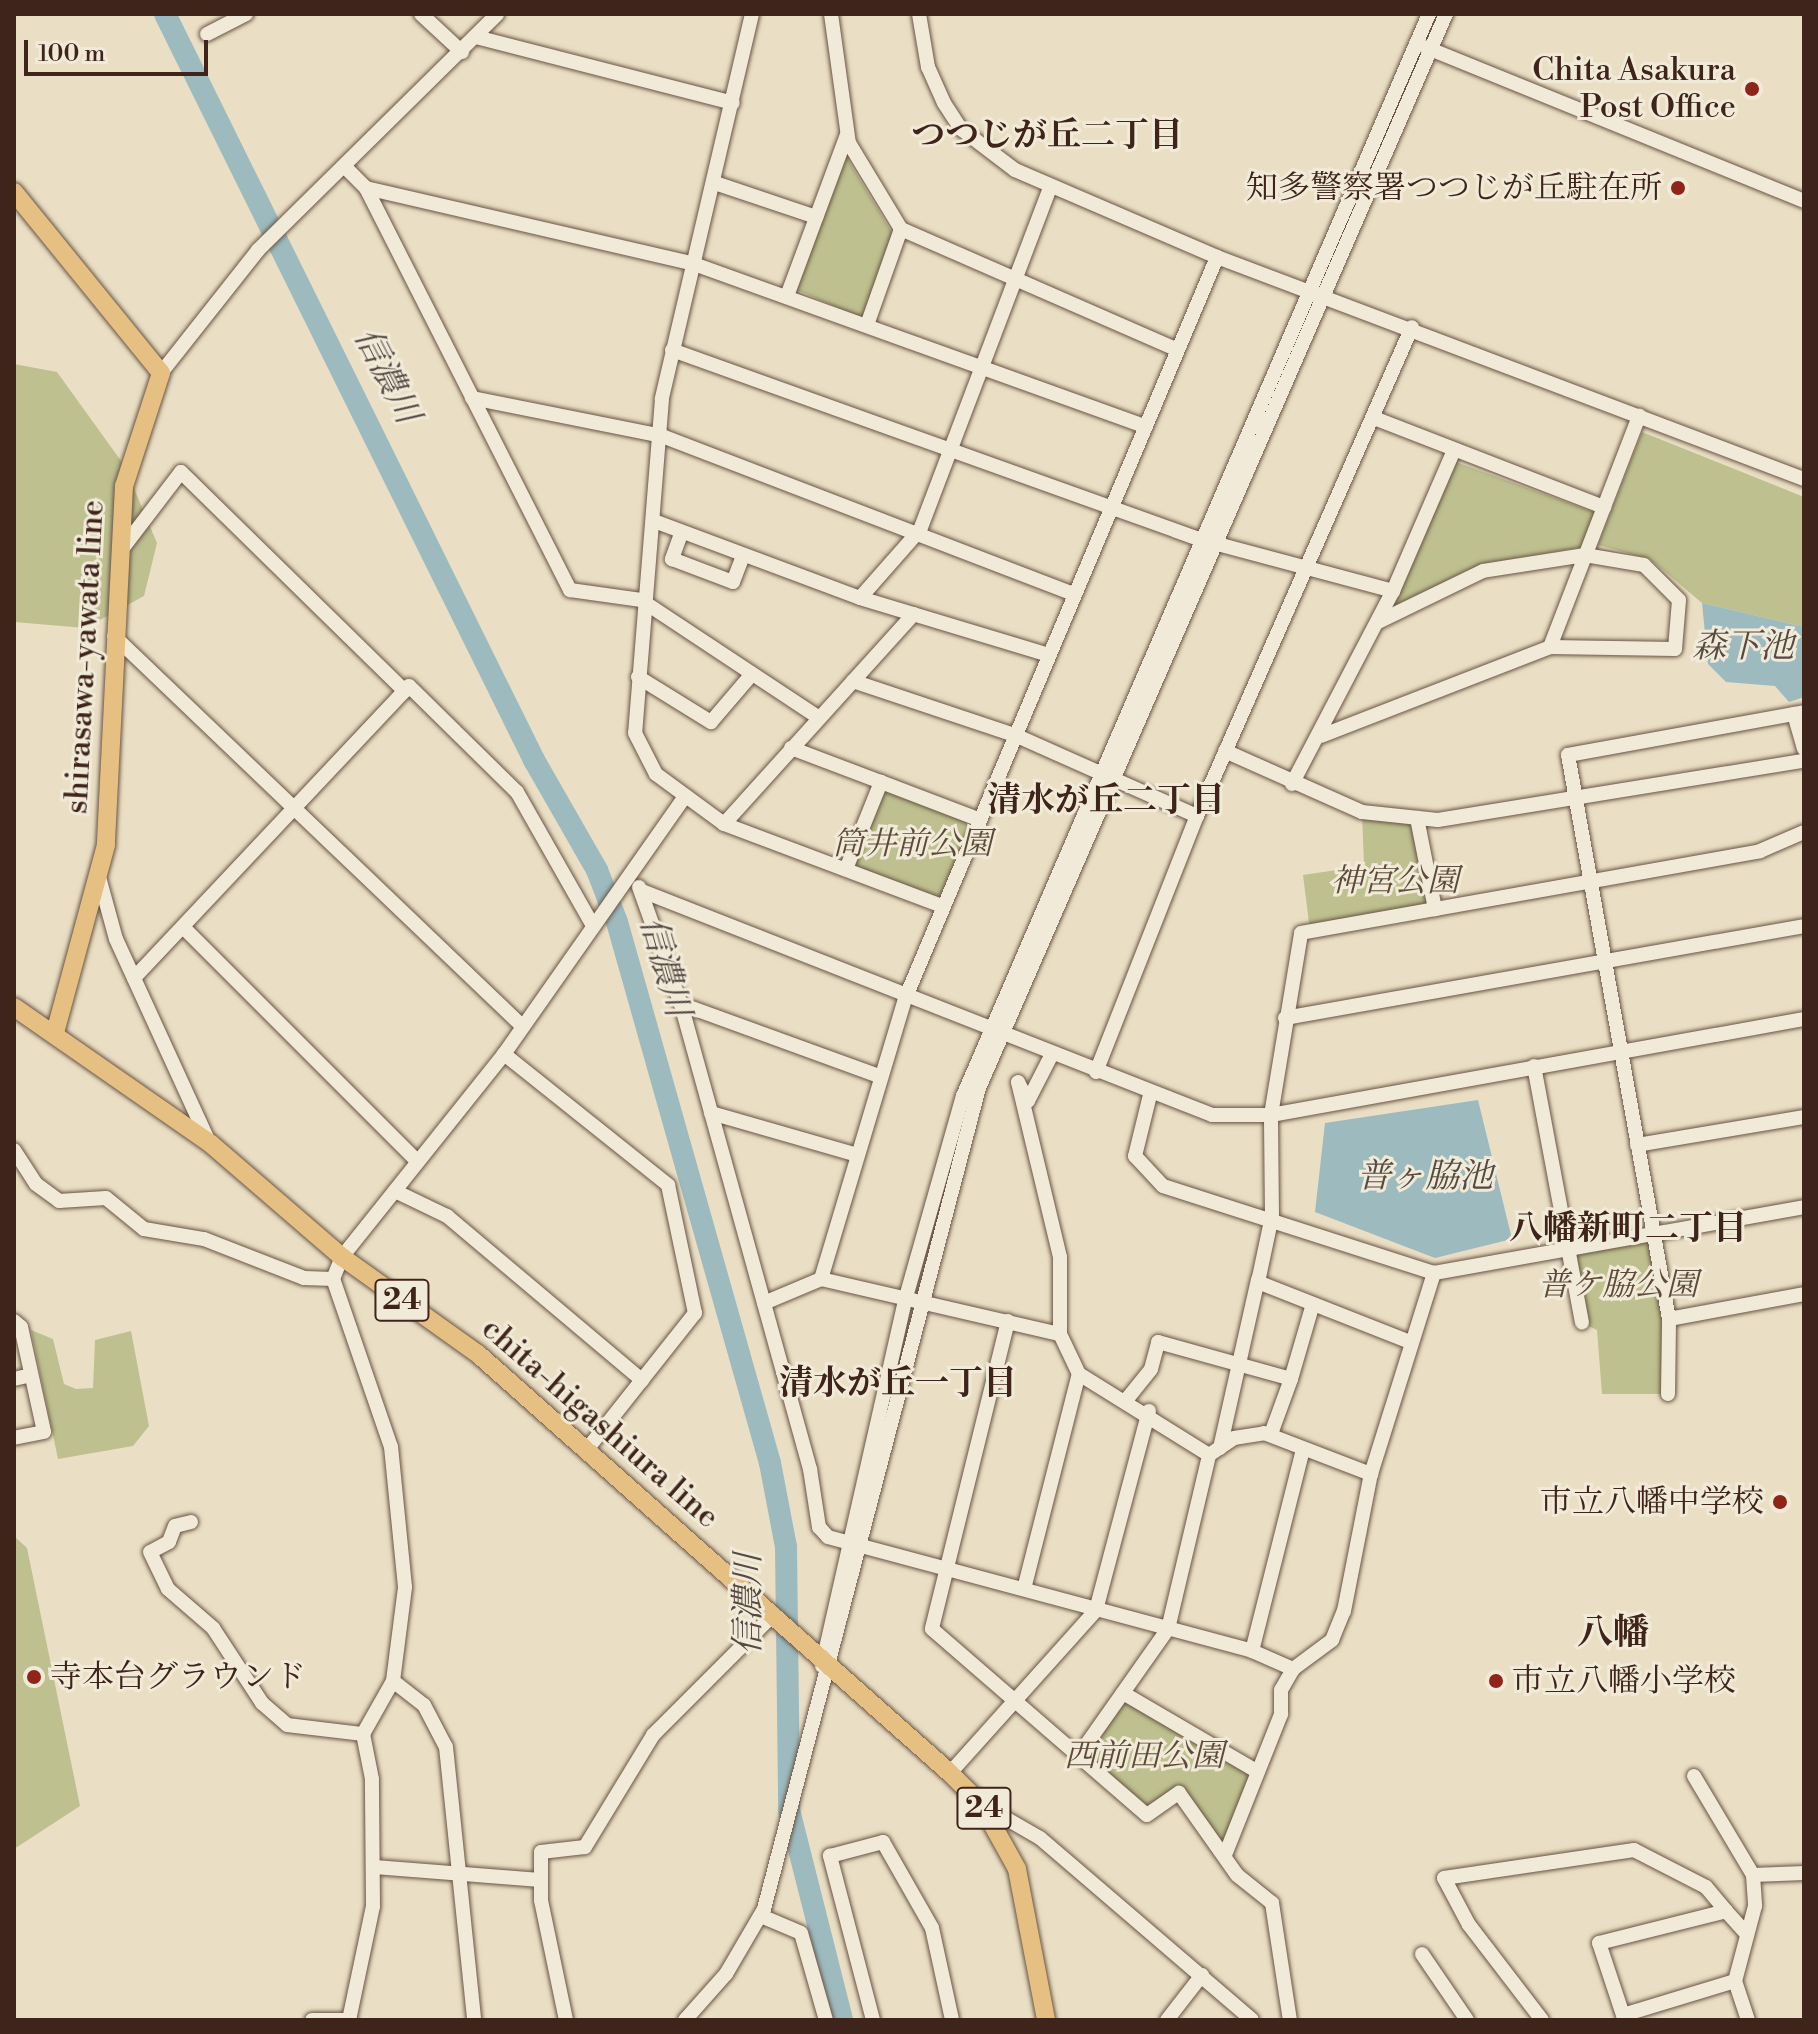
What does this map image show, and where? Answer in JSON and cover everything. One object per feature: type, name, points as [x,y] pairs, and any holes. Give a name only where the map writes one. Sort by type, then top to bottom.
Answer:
[{"type":"main road","points":[[14,192],[161,373]]},
{"type":"main road","name":"shirasawa-yawata line","points":[[55,1033],[99,877],[117,555],[124,486],[161,373]]},
{"type":"main road","name":"chita-higashiura line","points":[[14,1007],[211,1144],[342,1257],[478,1354],[826,1658],[950,1773],[981,1804],[1017,1869],[1046,2020]]},
{"type":"street","points":[[207,34],[246,14]]},
{"type":"street","points":[[421,14],[462,52]]},
{"type":"street","points":[[161,373],[258,250],[346,168],[497,14]]},
{"type":"street","points":[[752,14],[715,183],[672,350],[654,521],[641,600],[635,733],[642,756],[685,796],[724,824],[942,906]]},
{"type":"street","points":[[831,14],[847,135],[901,229],[1017,277],[1094,318],[1176,349]]},
{"type":"street","points":[[919,14],[928,67],[961,129],[995,159],[1217,257],[1412,327],[1804,479]]},
{"type":"street","points":[[1424,46],[1429,14]]},
{"type":"street","points":[[685,2020],[726,1974],[761,1916],[785,1837],[913,1299],[939,1167],[1106,778],[1216,543],[1317,293],[1424,46],[1446,14]]},
{"type":"street","points":[[476,37],[733,103]]},
{"type":"street","points":[[1424,46],[1804,201]]},
{"type":"street","points":[[787,296],[847,135]]},
{"type":"street","points":[[346,168],[366,188],[570,590],[641,600],[819,718]]},
{"type":"street","points":[[715,183],[816,217]]},
{"type":"street","points":[[366,188],[382,186],[694,264],[1144,426]]},
{"type":"street","points":[[860,598],[920,530],[1051,186]]},
{"type":"street","points":[[867,325],[901,229]]},
{"type":"street","points":[[821,1279],[876,1075],[905,999],[978,819],[1017,736],[1045,654],[1217,257]]},
{"type":"street","points":[[1106,778],[1199,539],[1317,293]]},
{"type":"street","points":[[1096,1072],[1197,816],[1412,327]]},
{"type":"street","points":[[672,350],[1199,539],[1393,591]]},
{"type":"street","points":[[472,398],[662,436],[920,530],[1071,593]]},
{"type":"street","points":[[1550,647],[1639,416]]},
{"type":"street","points":[[1374,418],[1604,507]]},
{"type":"street","points":[[1292,784],[1321,736],[1378,622],[1454,450]]},
{"type":"street","points":[[117,555],[181,472],[405,691]]},
{"type":"street","points":[[654,521],[681,534],[860,598],[1045,654]]},
{"type":"street","points":[[681,534],[672,559],[733,582],[743,556]]},
{"type":"street","points":[[1321,736],[1550,647],[1675,649],[1679,600],[1644,565],[1585,555],[1483,571],[1378,622]]},
{"type":"street","points":[[724,824],[914,614]]},
{"type":"street","points":[[114,636],[292,812],[521,1025]]},
{"type":"street","points":[[638,677],[711,722],[752,674]]},
{"type":"street","points":[[853,681],[1017,736],[1197,816]]},
{"type":"street","points":[[134,978],[409,686],[517,792],[591,922]]},
{"type":"street","points":[[1668,1394],[1669,1319],[1568,755],[1799,713],[1804,749]]},
{"type":"street","points":[[791,748],[978,819]]},
{"type":"street","points":[[1225,751],[1292,784],[1362,812],[1417,818],[1512,814],[1574,800],[1804,761]]},
{"type":"street","points":[[846,869],[881,782]]},
{"type":"street","points":[[312,2020],[349,2020],[375,1867],[363,1734],[393,1681],[405,1587],[391,1447],[333,1279],[342,1257],[504,1054],[591,922],[627,883],[685,796]]},
{"type":"street","points":[[1417,818],[1435,909]]},
{"type":"street","points":[[1079,1755],[1168,1629],[1239,1364],[1272,1216],[1271,1115],[1301,933],[1760,851],[1804,832]]},
{"type":"street","points":[[99,877],[134,978],[211,1144]]},
{"type":"street","points":[[627,883],[905,999],[1052,1054],[1150,1095],[1212,1115],[1271,1115],[1804,1019]]},
{"type":"street","points":[[642,891],[681,1004],[764,1303],[819,1527],[853,1543],[948,1566],[1096,1610],[1252,1651],[1293,1669]]},
{"type":"street","points":[[1285,1018],[1605,964],[1804,926]]},
{"type":"street","points":[[183,927],[418,1162]]},
{"type":"street","points":[[681,1004],[876,1075]]},
{"type":"street","points":[[504,1054],[668,1185],[695,1313],[588,1448]]},
{"type":"street","points":[[1052,1054],[1028,1101],[1018,1082],[1060,1257],[1060,1334],[1079,1374],[1149,1411],[1214,1452]]},
{"type":"street","points":[[1534,1066],[1582,1323]]},
{"type":"street","points":[[1150,1095],[1135,1156],[1163,1186],[1272,1216],[1434,1273],[1565,1245],[1653,1234],[1804,1207]]},
{"type":"street","points":[[711,1113],[854,1154]]},
{"type":"street","points":[[1637,1145],[1804,1117]]},
{"type":"street","points":[[14,1150],[21,1174],[59,1201],[106,1198],[144,1229],[204,1239],[304,1278],[333,1279]]},
{"type":"street","points":[[395,1191],[447,1216],[642,1380]]},
{"type":"street","points":[[1225,1855],[1258,1772],[1293,1669],[1332,1640],[1344,1611],[1371,1474],[1434,1273]]},
{"type":"street","points":[[764,1303],[821,1279],[1060,1334]]},
{"type":"street","points":[[1258,1279],[1410,1342]]},
{"type":"street","points":[[1669,1319],[1804,1294]]},
{"type":"street","points":[[1271,1434],[1313,1304]]},
{"type":"street","points":[[14,1321],[44,1432],[14,1438]]},
{"type":"street","points":[[1008,1321],[932,1629],[1147,1815],[1179,1793],[1225,1855],[1272,1903],[1290,2020]]},
{"type":"street","points":[[1127,1399],[1151,1369],[1158,1342],[1291,1379]]},
{"type":"street","points":[[1024,1589],[1079,1374]]},
{"type":"street","points":[[14,1379],[31,1375]]},
{"type":"street","points":[[950,1773],[1018,1701],[1096,1610],[1149,1411]]},
{"type":"street","points":[[1214,1452],[1234,1438],[1271,1434],[1303,1450],[1371,1474]]},
{"type":"street","points":[[1252,1651],[1303,1450]]},
{"type":"street","points":[[191,1522],[175,1526],[169,1542],[150,1552],[168,1589],[213,1628],[262,1703],[287,1725],[363,1734]]},
{"type":"street","points":[[566,2020],[539,1880],[541,1852],[585,1847],[653,1735],[774,1614]]},
{"type":"street","points":[[393,1681],[424,1705],[446,1747],[474,2020]]},
{"type":"street","points":[[1123,1693],[1258,1772]]},
{"type":"street","points":[[1694,1776],[1753,1875],[1755,1906],[1745,1932],[1735,1981],[1748,2020]]},
{"type":"street","points":[[981,1804],[1040,1838],[1252,2020]]},
{"type":"street","points":[[873,2020],[830,1856],[883,1842],[932,1928],[952,2020]]},
{"type":"street","points":[[1542,2020],[1469,1925],[1444,1878],[1565,1866],[1634,1850],[1706,1887],[1745,1932]]},
{"type":"street","points":[[375,1867],[539,1880]]},
{"type":"street","points":[[1753,1875],[1804,1873]]},
{"type":"street","points":[[1726,1911],[1599,1943],[1623,2015],[1735,1981]]},
{"type":"street","points":[[761,1916],[801,1933],[826,2020]]},
{"type":"street","points":[[1422,1954],[1467,2020]]},
{"type":"street","points":[[1167,2020],[1202,1975]]},
{"type":"green space","points":[[845,155],[894,236],[862,318],[797,290]]},
{"type":"green space","points":[[14,364],[57,372],[124,465],[157,543],[144,596],[85,628],[14,622]]},
{"type":"green space","points":[[1642,432],[1804,497],[1804,627],[1702,603],[1650,559],[1598,545]]},
{"type":"green space","points":[[1456,462],[1596,513],[1584,547],[1481,564],[1394,606]]},
{"type":"green space","name":"筒井前公園","points":[[881,782],[978,819],[944,907],[847,870]]},
{"type":"green space","name":"神宮公園","points":[[1362,812],[1417,818],[1435,909],[1310,931],[1303,875],[1364,866]]},
{"type":"green space","name":"普ケ脇公園","points":[[1653,1234],[1669,1319],[1668,1394],[1602,1394],[1597,1330],[1582,1323],[1565,1245]]},
{"type":"green space","points":[[31,1330],[53,1339],[64,1384],[76,1389],[93,1388],[95,1340],[131,1331],[149,1426],[133,1446],[58,1459]]},
{"type":"green space","name":"寺本台グラウンド","points":[[14,1536],[27,1548],[80,1806],[14,1849]]},
{"type":"green space","name":"西前田公園","points":[[1123,1693],[1258,1772],[1225,1855],[1179,1793],[1147,1815],[1079,1755]]},
{"type":"water","name":"森下池","points":[[1702,603],[1804,627],[1804,697],[1789,702],[1775,686],[1726,682],[1708,664]]},
{"type":"water","name":"普ヶ脇池","points":[[1478,1100],[1512,1239],[1435,1258],[1315,1212],[1325,1123]]},
{"type":"waterway","name":"信濃川","points":[[165,14],[534,760],[597,870],[617,922],[770,1463],[786,1547],[789,1810],[842,2020]]},
{"type":"place","name":"Chita Asakura Post Office","points":[[1752,89]]},
{"type":"place","name":"知多警察署つつじが丘駐在所","points":[[1678,188]]},
{"type":"place","name":"市立八幡中学校","points":[[1780,1502]]},
{"type":"place","name":"寺本台グラウンド","points":[[34,1677]]},
{"type":"place","name":"市立八幡小学校","points":[[1496,1681]]},
{"type":"district","name":"つつじが丘二丁目","points":[[1047,137]]},
{"type":"district","name":"清水が丘二丁目","points":[[1106,802]]},
{"type":"district","name":"八幡新町二丁目","points":[[1628,1230]]},
{"type":"district","name":"清水が丘一丁目","points":[[898,1385]]},
{"type":"district","name":"八幡","points":[[1613,1634]]}]
